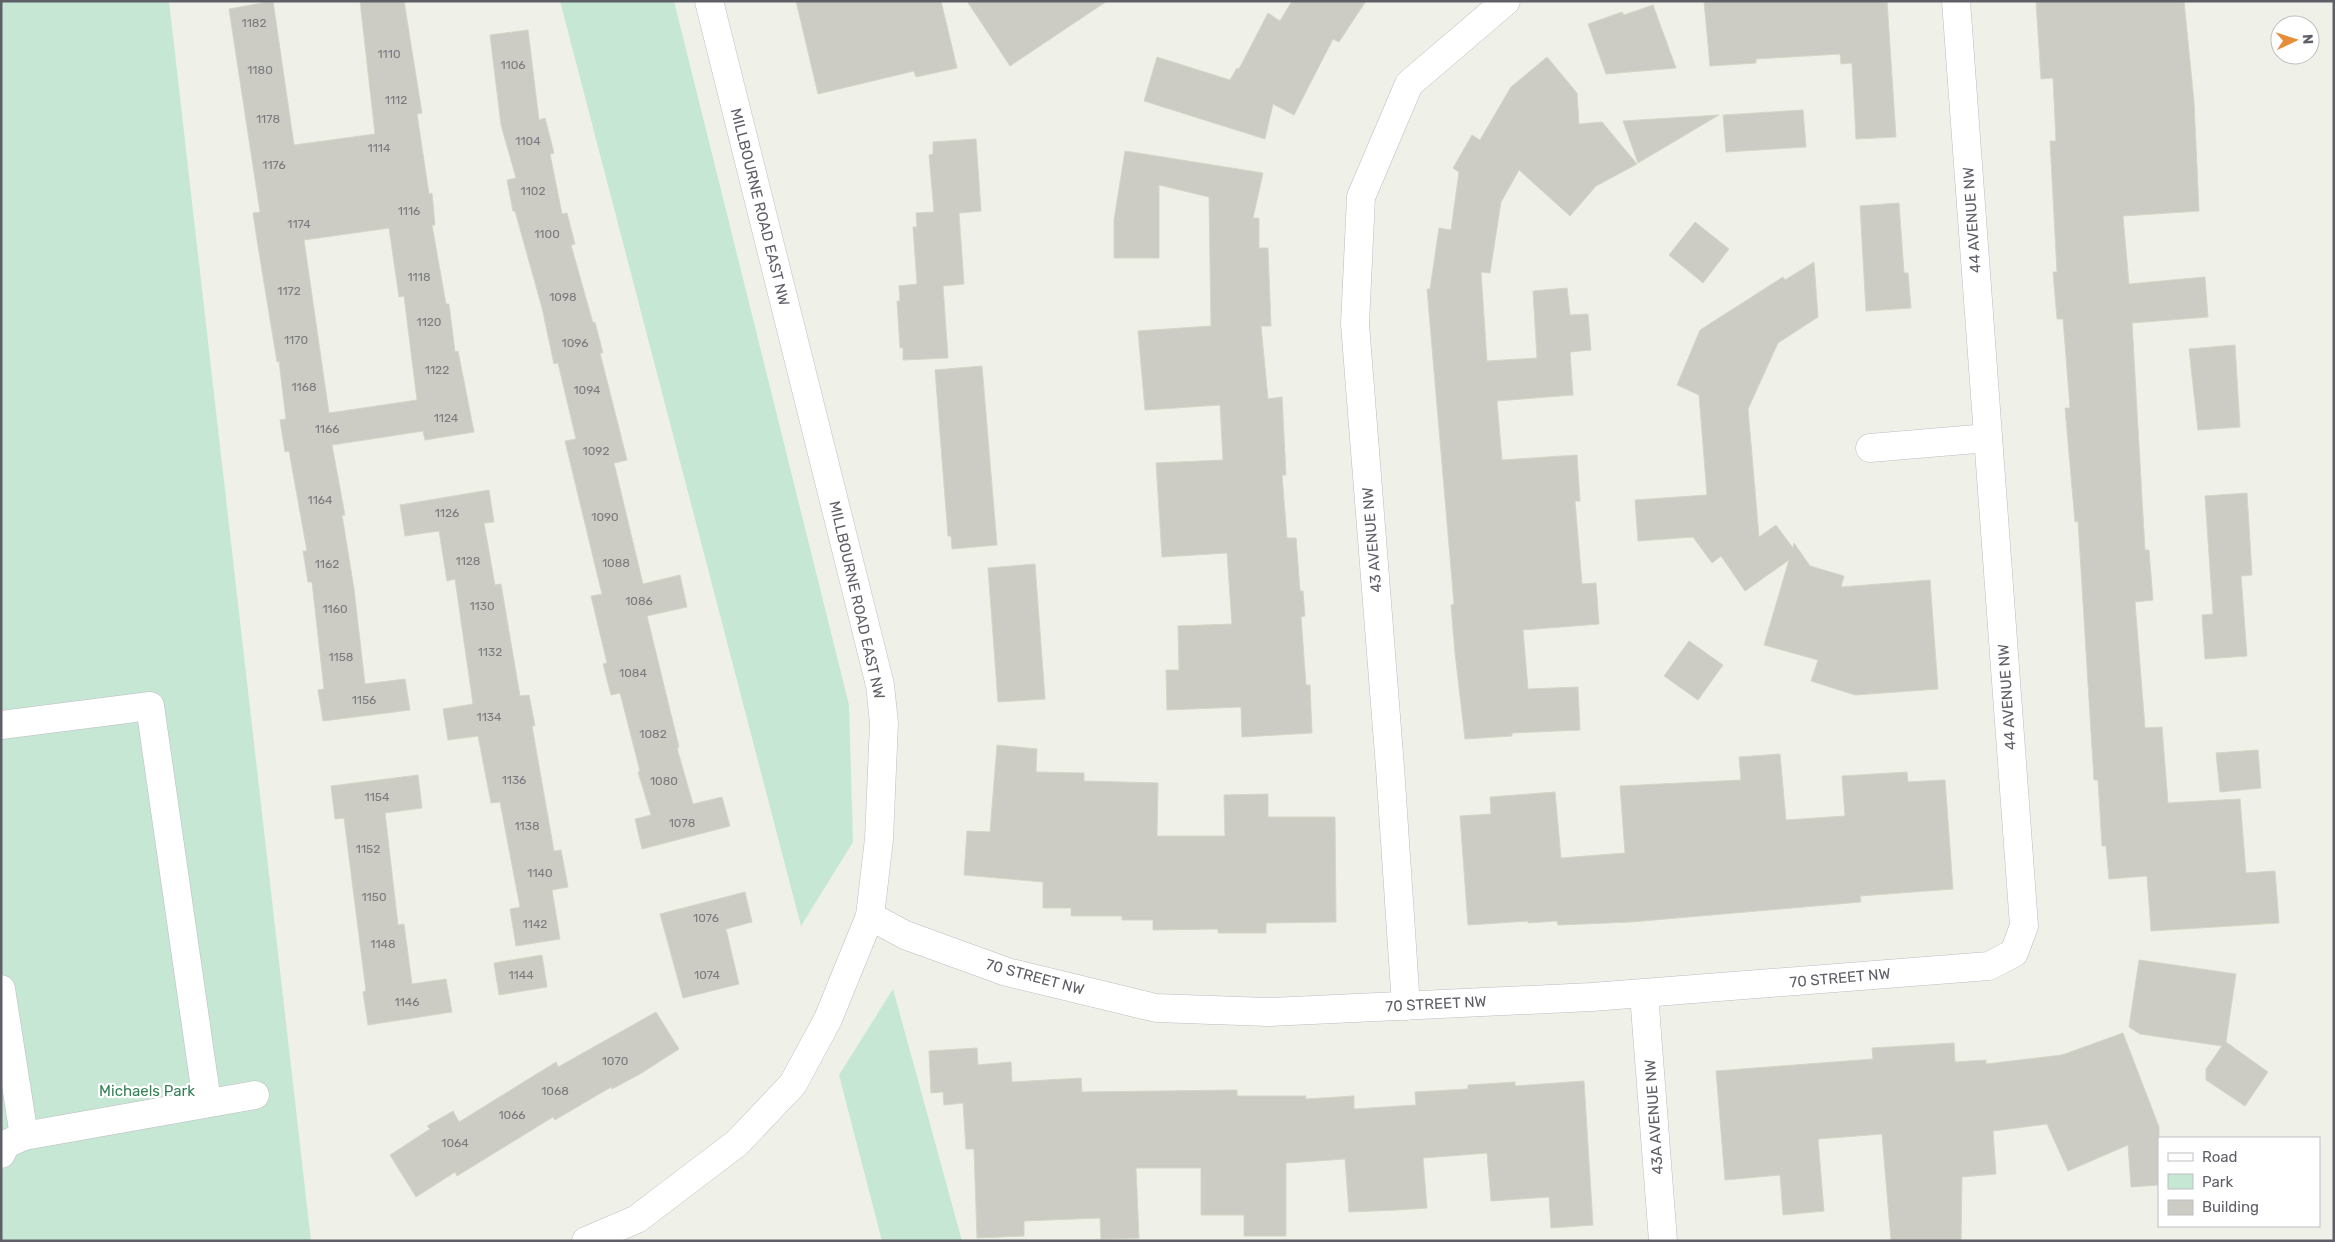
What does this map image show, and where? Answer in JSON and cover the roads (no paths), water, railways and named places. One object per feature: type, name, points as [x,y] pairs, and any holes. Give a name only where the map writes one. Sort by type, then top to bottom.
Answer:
[{"type":"street","name":"MILLBOURNE ROAD EAST NW","points":[[586,1241],[637,1219],[737,1143],[793,1084],[828,1019],[870,916],[879,839],[884,723],[880,685],[709,1]]},
{"type":"street","name":"43 AVENUE NW","points":[[1406,1006],[1391,777],[1355,324],[1361,197],[1409,84],[1506,1]]},
{"type":"street","name":"44 AVENUE NW","points":[[1956,1],[2024,926],[2014,954]]},
{"type":"street","points":[[1870,448],[1988,438]]},
{"type":"street","points":[[1,725],[150,706],[207,1102]]},
{"type":"street","name":"70 STREET NW","points":[[870,916],[905,935],[1007,972],[1156,1008],[1268,1012],[1644,994],[1989,966],[2014,954]]},
{"type":"street","points":[[1,989],[24,1136]]},
{"type":"street","name":"43A AVENUE NW","points":[[1644,994],[1663,1241]]},
{"type":"street","points":[[1,1154],[6,1144],[24,1136],[255,1095]]},
{"type":"park label","name":"Michaels Park","points":[[147,1091]]}]
